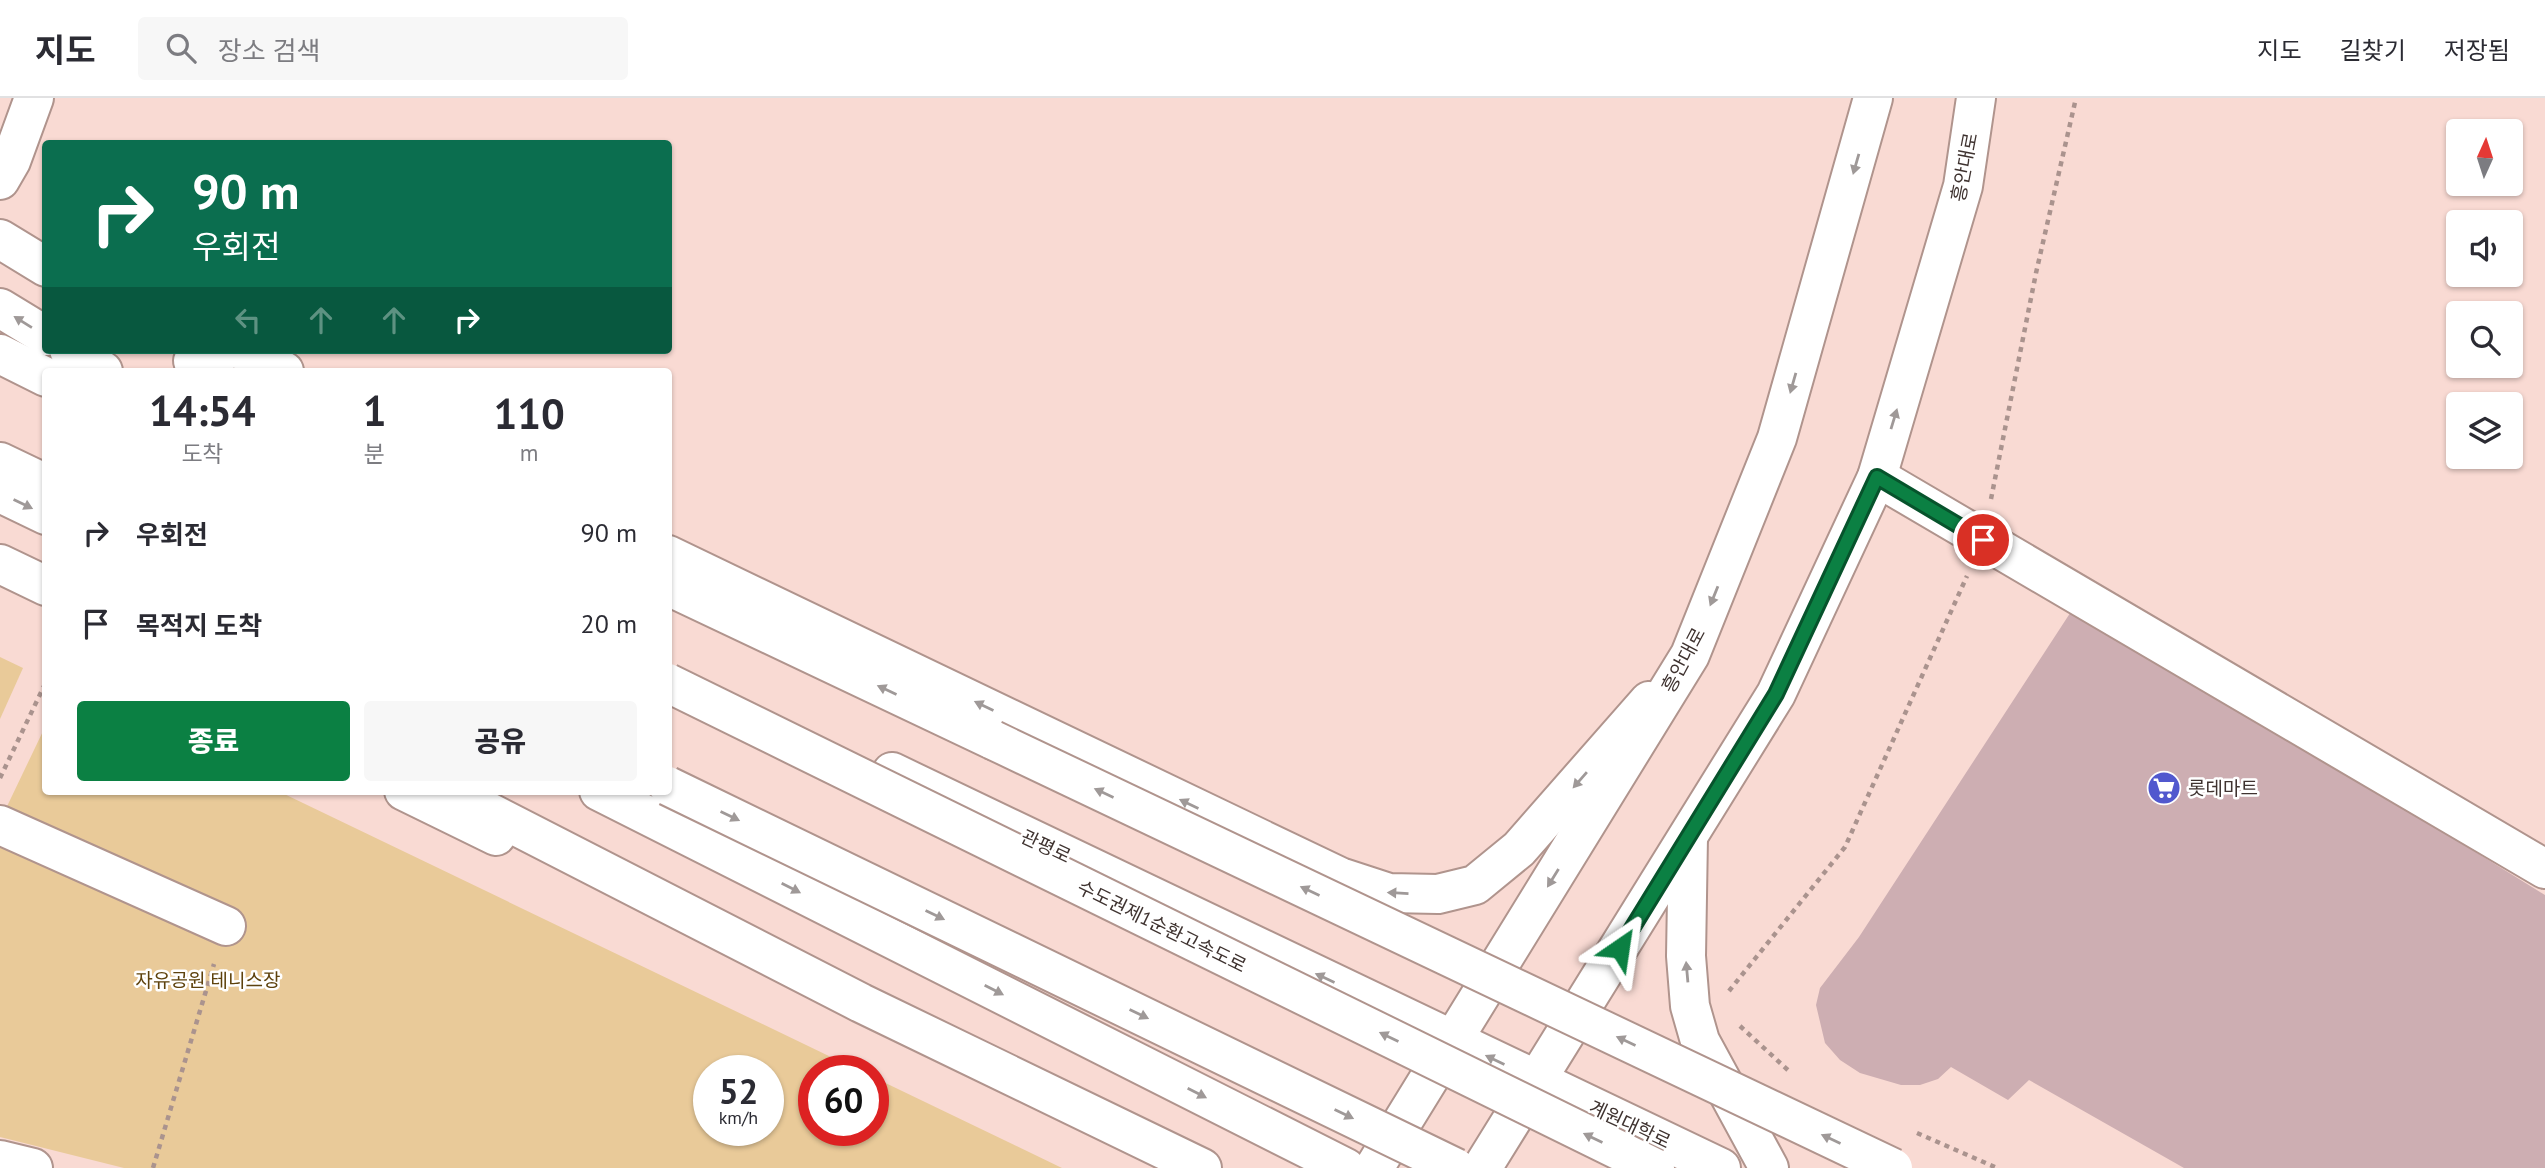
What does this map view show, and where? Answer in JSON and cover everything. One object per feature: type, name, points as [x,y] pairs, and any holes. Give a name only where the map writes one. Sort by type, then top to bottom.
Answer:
[{"type":"main road","points":[[0,180],[11,161],[34,98]]},
{"type":"main road","name":"흥안대로","points":[[1374,1168],[1690,655],[1777,438],[1873,98]]},
{"type":"main road","name":"흥안대로","points":[[1482,1168],[1776,694],[1877,477],[1963,186],[1976,98]]},
{"type":"main road","points":[[0,237],[42,255]]},
{"type":"main road","points":[[0,237],[42,264]]},
{"type":"main road","points":[[0,308],[42,334]]},
{"type":"main road","points":[[0,354],[42,375]]},
{"type":"main road","points":[[75,354],[98,368]]},
{"type":"main road","points":[[249,354],[279,368]]},
{"type":"main road","points":[[0,462],[42,482]]},
{"type":"main road","points":[[1877,477],[2545,869]]},
{"type":"main road","points":[[0,493],[42,513]]},
{"type":"main road","points":[[672,557],[1340,877],[1389,893],[1438,894],[1475,885],[1519,849],[1690,655]]},
{"type":"main road","points":[[0,564],[42,584]]},
{"type":"main road","points":[[672,588],[1893,1168]]},
{"type":"main road","name":"관평로","points":[[672,668],[1538,1081]]},
{"type":"main road","name":"수도권제1순환고속도로","points":[[672,685],[1654,1168]]},
{"type":"main road","points":[[672,788],[1456,1168]]},
{"type":"main road","points":[[412,795],[1171,1168]]},
{"type":"main road","points":[[456,795],[861,1003],[1202,1168]]},
{"type":"main road","points":[[607,795],[1346,1168]]},
{"type":"main road","points":[[0,825],[226,926]]},
{"type":"main road","points":[[1688,837],[1686,956],[1690,1006],[1707,1018],[1769,1168]]},
{"type":"main road","name":"계원대학로","points":[[1538,1081],[1721,1168]]},
{"type":"main road","points":[[0,1160],[33,1168]]},
{"type":"path","points":[[1792,1073],[1707,1018],[1845,847],[1983,540],[2036,273],[2076,98]]},
{"type":"path","points":[[0,778],[42,690]]},
{"type":"path","points":[[153,1168],[226,926]]},
{"type":"path","points":[[1911,1130],[1997,1168]]},
{"type":"green space","points":[[0,657],[23,668],[0,719]]},
{"type":"green space","name":"자유공원 테니스장","points":[[42,733],[42,795],[286,795],[827,1055],[798,1055],[798,1146],[889,1146],[889,1085],[1062,1168],[124,1168],[0,1137],[0,821]]},
{"type":"building","name":"롯데마트","points":[[2076,604],[2545,895],[2545,1168],[2184,1168],[2029,1080],[2008,1100],[1951,1067],[1938,1079],[1920,1085],[1901,1085],[1860,1073],[1840,1060],[1825,1043],[1816,1005],[1820,988],[1859,937]]},
{"type":"place","name":"롯데마트","points":[[2164,788]]},
{"type":"route","points":[[1620,948],[1776,694],[1877,477],[1983,540]]}]
